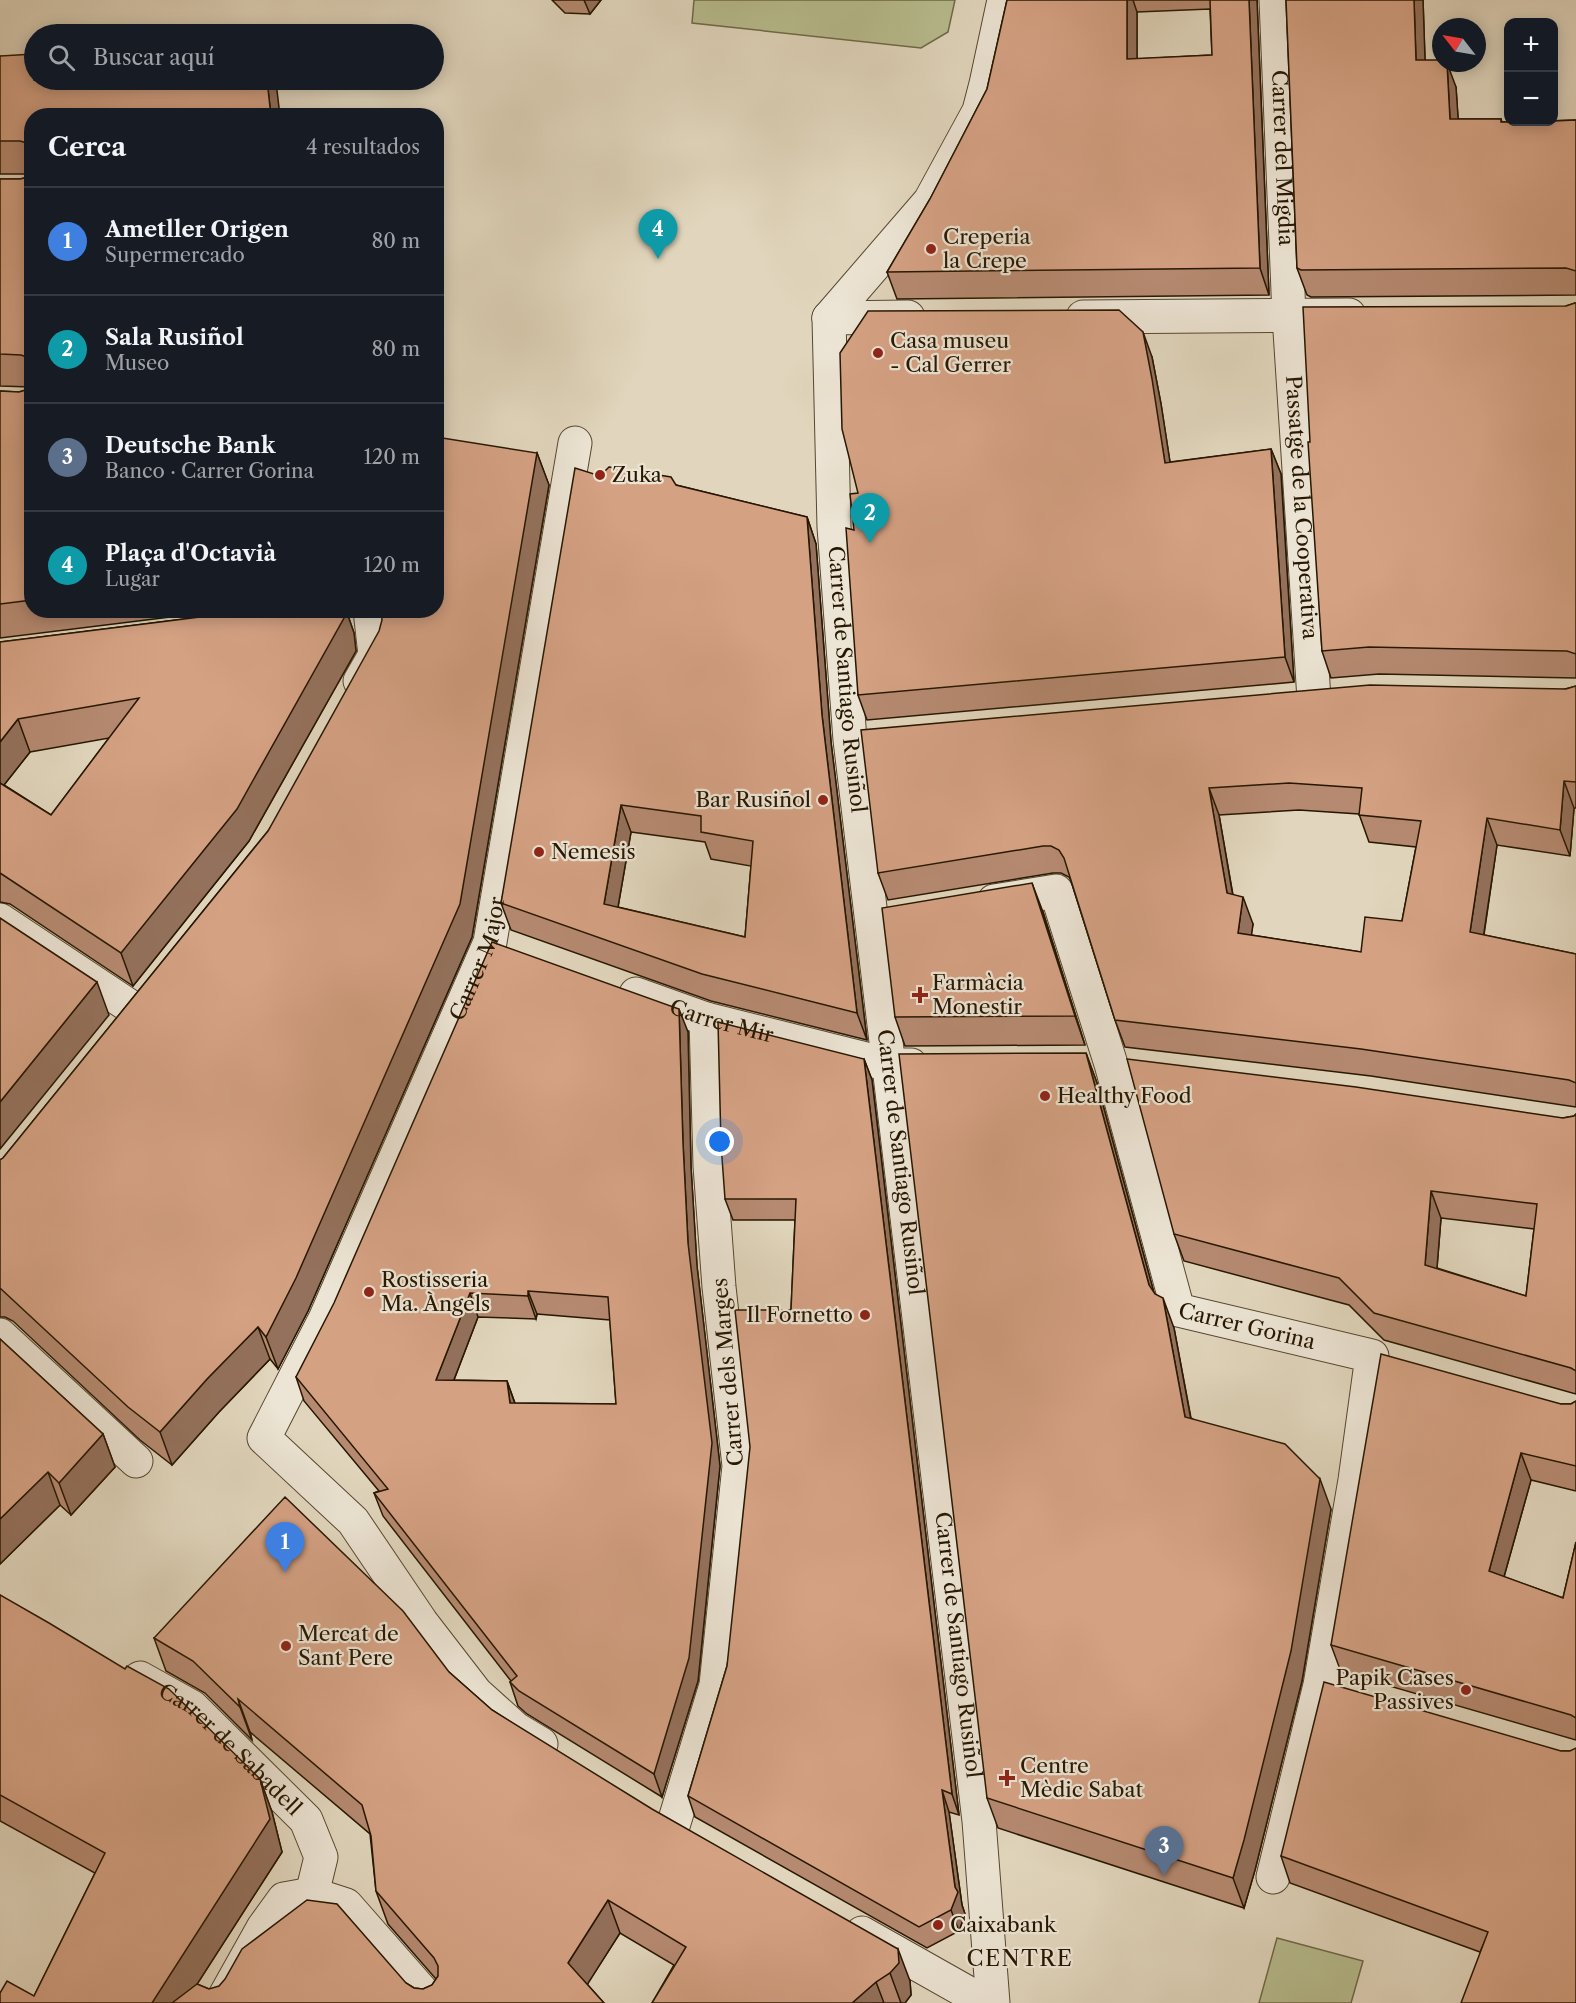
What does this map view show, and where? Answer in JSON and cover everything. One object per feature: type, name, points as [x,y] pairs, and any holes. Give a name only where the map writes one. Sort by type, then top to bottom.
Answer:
[{"type":"street","points":[[829,318],[930,201],[979,111],[1004,0]]},
{"type":"street","name":"Carrer del Migdia","points":[[1276,0],[1289,316]]},
{"type":"street","points":[[1055,317],[1372,315]]},
{"type":"street","name":"Passatge de la Cooperativa","points":[[1289,316],[1314,699]]},
{"type":"street","points":[[829,318],[936,317]]},
{"type":"street","name":"Carrer de Santiago Rusiñol","points":[[829,318],[834,527],[862,739],[871,922],[980,1821],[993,2003]]},
{"type":"street","name":"Carrer Major","points":[[565,1759],[516,1729],[476,1693],[422,1623],[353,1521],[264,1438],[325,1318],[490,942],[575,443]]},
{"type":"street","points":[[346,706],[375,654],[364,618]]},
{"type":"street","points":[[1281,702],[1346,696]]},
{"type":"street","name":"Carrer Gorina","points":[[963,906],[1056,891],[1111,1064],[1178,1310],[1384,1359],[1355,1480],[1320,1685],[1273,1877]]},
{"type":"street","points":[[871,922],[905,916]]},
{"type":"street","points":[[0,920],[137,1011]]},
{"type":"street","points":[[490,942],[523,954]]},
{"type":"street","points":[[115,1037],[158,984]]},
{"type":"street","name":"Carrer Mir","points":[[609,984],[706,1019],[890,1065],[936,1065]]},
{"type":"street","name":"Carrer dels Marges","points":[[644,1808],[683,1832],[716,1685],[739,1466],[719,1287],[710,1166],[706,1019]]},
{"type":"street","points":[[1076,1064],[1111,1064],[1146,1068]]},
{"type":"street","points":[[0,1335],[136,1461]]},
{"type":"street","name":"Carrer de Sabadell","points":[[111,1662],[192,1707],[306,1820],[321,1857],[312,1894]]},
{"type":"street","points":[[1320,1685],[1353,1695]]},
{"type":"street","points":[[222,2003],[263,1928],[284,1899],[312,1894],[346,1905],[432,2003]]},
{"type":"street","points":[[840,1920],[986,2003]]},
{"type":"green space","points":[[694,0],[955,0],[948,32],[921,48],[692,23]]},
{"type":"green space","points":[[1277,1938],[1363,1961],[1351,2003],[1259,2003]]},
{"type":"building","points":[[1007,0],[1127,0],[1127,59],[1212,55],[1210,0],[1249,0],[1260,268],[887,272],[930,199],[987,89]]},
{"type":"building","points":[[1286,0],[1414,0],[1416,60],[1432,60],[1432,72],[1447,72],[1450,119],[1501,119],[1504,126],[1558,126],[1558,121],[1576,120],[1576,271],[1566,268],[1301,270],[1297,268]]},
{"type":"building","points":[[24,55],[24,90],[268,90],[270,108],[24,108],[24,142],[0,141],[0,56]]},
{"type":"building","points":[[24,178],[24,356],[0,354],[0,179]]},
{"type":"building","points":[[1576,303],[1576,654],[1567,651],[1369,647],[1322,651],[1308,442],[1310,442],[1303,307],[1566,306]]},
{"type":"building","points":[[1119,310],[1143,332],[1165,463],[1271,449],[1285,657],[858,695],[846,528],[854,530],[850,494],[858,493],[842,429],[840,353],[868,311]]},
{"type":"building","points":[[24,390],[24,601],[0,604],[0,391]]},
{"type":"building","points":[[444,438],[537,453],[460,904],[296,1278],[266,1337],[258,1327],[207,1379],[160,1432],[128,1407],[0,1288],[0,1160],[268,831],[379,631],[382,618],[444,618]]},
{"type":"building","points":[[609,467],[671,477],[676,485],[807,517],[822,715],[857,1013],[702,974],[501,903],[575,468],[600,476]],"holes":[[[621,805],[701,816],[701,832],[753,841],[745,937],[604,904]]]},
{"type":"building","points":[[192,618],[344,618],[237,809],[121,953],[0,873],[0,783],[51,815],[139,698],[18,719],[0,742],[0,642]]},
{"type":"building","points":[[1370,685],[1566,689],[1576,686],[1576,782],[1564,781],[1560,830],[1487,818],[1470,932],[1576,954],[1576,1083],[1569,1080],[1361,1049],[1115,1020],[1064,858],[1059,850],[1051,846],[1043,846],[878,873],[861,730]],"holes":[[[1289,783],[1362,788],[1359,815],[1421,821],[1402,921],[1365,917],[1361,952],[1238,933],[1243,897],[1227,893],[1209,788]]]},
{"type":"building","points":[[1032,883],[1075,1016],[895,1017],[882,908]]},
{"type":"building","points":[[0,918],[97,982],[0,1102]]},
{"type":"building","points":[[492,942],[679,1009],[688,1243],[712,1443],[689,1658],[654,1774],[519,1691],[510,1682],[517,1676],[374,1493],[388,1489],[296,1377],[334,1303]],"holes":[[[528,1291],[608,1297],[616,1404],[510,1403],[507,1381],[436,1380],[470,1293],[528,1296]]]},
{"type":"building","points":[[718,1022],[864,1059],[952,1794],[942,1790],[955,1887],[958,1892],[951,1910],[919,1927],[688,1796],[727,1666],[750,1447],[735,1310],[791,1310],[796,1199],[725,1199],[721,1144]]},
{"type":"building","points":[[1086,1053],[1149,1285],[1155,1294],[1163,1298],[1185,1417],[1285,1444],[1320,1479],[1291,1651],[1233,1878],[987,1798],[899,1054]]},
{"type":"building","points":[[1127,1059],[1356,1087],[1563,1118],[1576,1114],[1576,1371],[1374,1313],[1339,1278],[1174,1234]],"holes":[[[1431,1191],[1537,1204],[1526,1296],[1425,1265]]]},
{"type":"building","points":[[0,1339],[103,1434],[59,1483],[48,1472],[0,1519]]},
{"type":"building","points":[[1381,1354],[1561,1404],[1571,1404],[1576,1401],[1576,1466],[1521,1453],[1489,1571],[1563,1598],[1576,1542],[1576,1718],[1331,1645]]},
{"type":"building","points":[[285,1497],[403,1611],[449,1672],[492,1710],[652,1809],[898,1949],[899,1963],[852,2003],[652,2003],[686,1947],[608,1900],[568,1963],[604,2003],[172,2003],[197,1984],[209,1989],[219,1986],[242,1949],[307,1900],[337,1904],[406,1983],[414,1988],[423,1989],[432,1985],[438,1976],[438,1966],[434,1958],[376,1891],[371,1836],[362,1805],[238,1699],[240,1707],[193,1661],[154,1638]]},
{"type":"building","points":[[0,1595],[125,1669],[127,1666],[169,1689],[260,1779],[270,1819],[152,2003],[0,2003],[0,1993],[7,1981],[34,1996],[105,1853],[0,1795]]},
{"type":"building","points":[[1324,1682],[1561,1751],[1576,1748],[1576,2003],[1461,2003],[1488,1932],[1281,1856]]},
{"type":"place","name":"Creperia la Crepe","points":[[931,249]]},
{"type":"place","name":"Plaça d'Octavià","points":[[658,259]]},
{"type":"place","name":"Casa museu - Cal Gerrer","points":[[878,353]]},
{"type":"place","name":"Zuka","points":[[600,475]]},
{"type":"place","name":"Sala Rusiñol","points":[[870,543]]},
{"type":"place","name":"Bar Rusiñol","points":[[823,800]]},
{"type":"place","name":"Nemesis","points":[[539,852]]},
{"type":"place","name":"Farmàcia Monestir","points":[[920,995]]},
{"type":"place","name":"Healthy Food","points":[[1045,1096]]},
{"type":"place","name":"Rostisseria Ma. Àngels","points":[[369,1292]]},
{"type":"place","name":"Il Fornetto","points":[[865,1315]]},
{"type":"place","name":"Ametller Origen","points":[[285,1572]]},
{"type":"place","name":"Mercat de Sant Pere","points":[[286,1646]]},
{"type":"place","name":"Papik Cases Passives","points":[[1466,1690]]},
{"type":"place","name":"Centre Mèdic Sabat","points":[[1007,1778]]},
{"type":"place","name":"Deutsche Bank","points":[[1164,1876]]},
{"type":"place","name":"Caixabank","points":[[938,1925]]},
{"type":"district","name":"CENTRE","points":[[1020,1958]]}]
